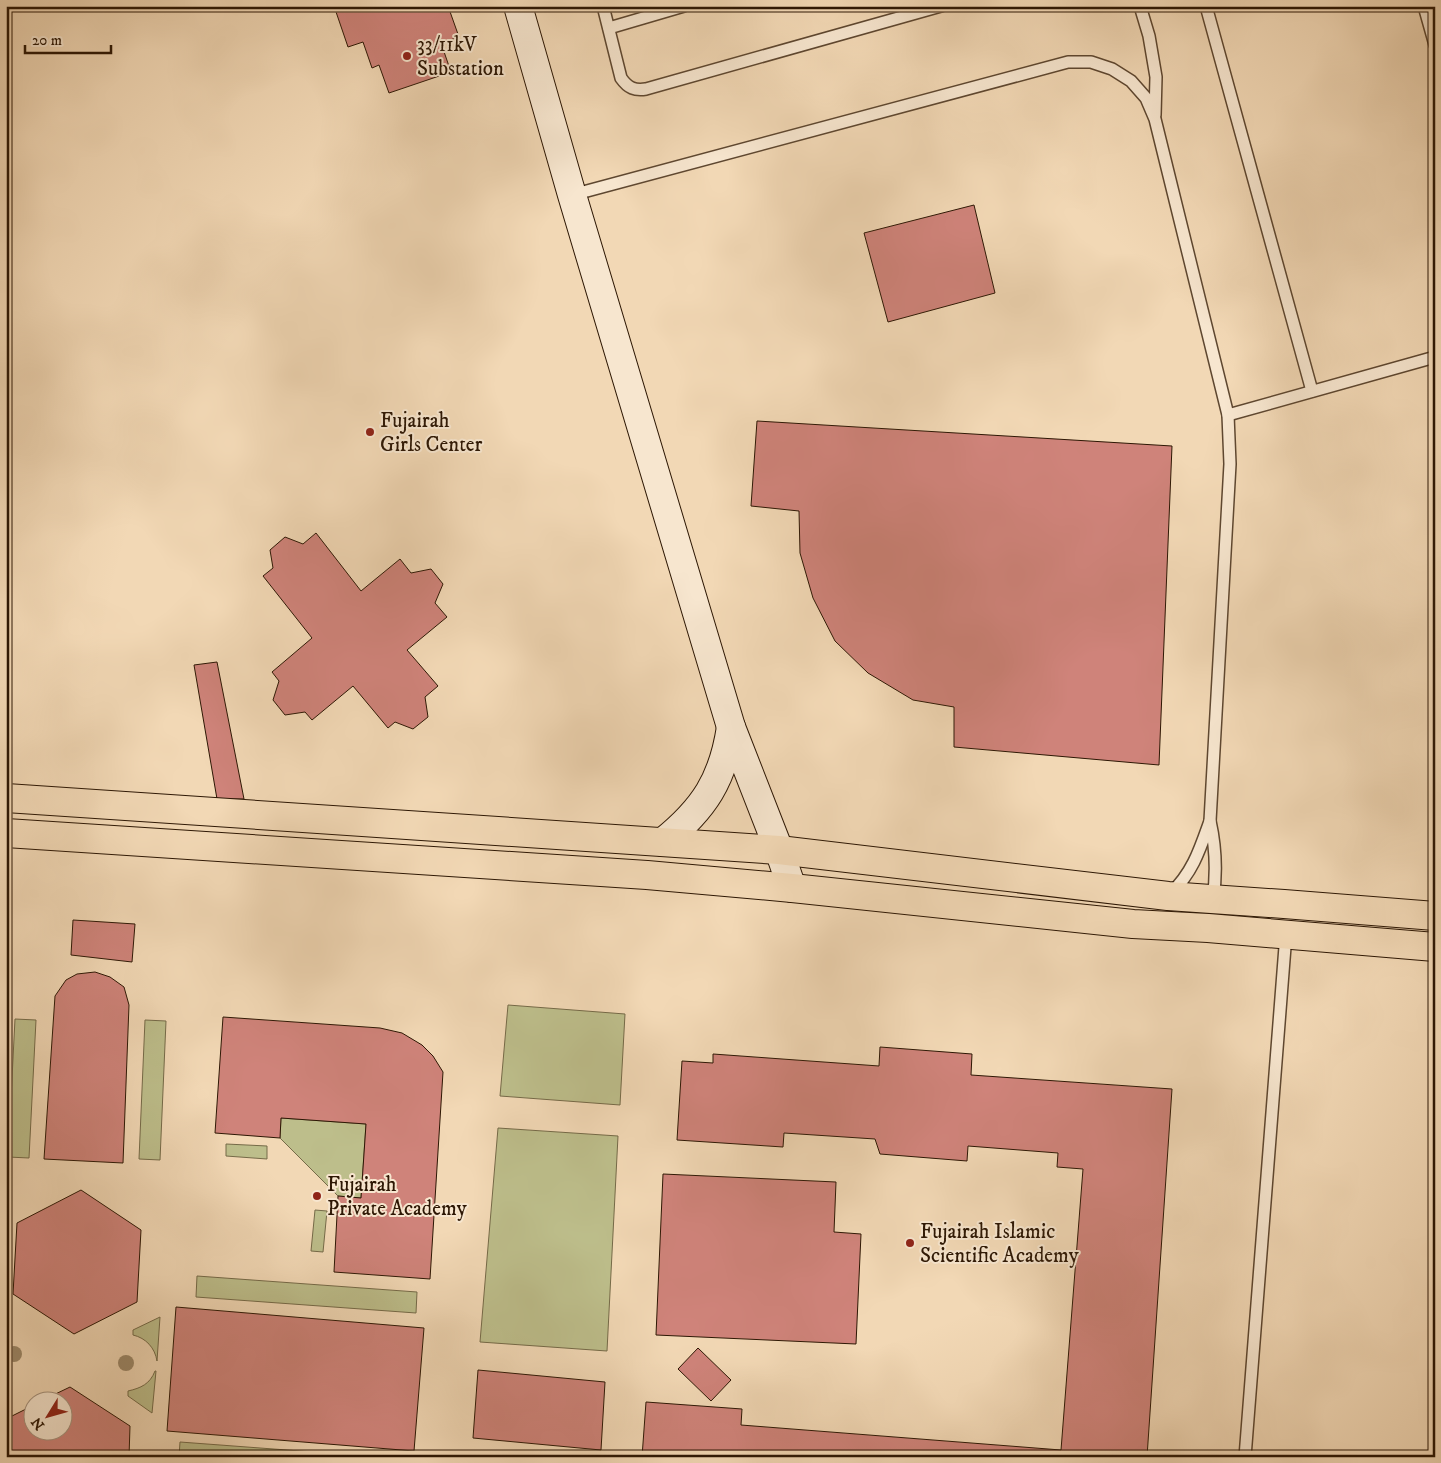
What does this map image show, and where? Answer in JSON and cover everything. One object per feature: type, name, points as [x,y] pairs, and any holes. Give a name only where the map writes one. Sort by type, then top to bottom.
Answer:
[{"type":"main road","points":[[6,798],[779,850],[1168,896],[1435,916]]},
{"type":"main road","points":[[6,834],[637,875],[792,888],[1134,924],[1208,928],[1435,947]]},
{"type":"main road","points":[[1208,928],[1213,899]]},
{"type":"street","points":[[518,6],[572,195],[732,727],[792,888]]},
{"type":"street","points":[[663,842],[682,827],[710,792],[728,750],[732,727]]},
{"type":"lane","points":[[603,6],[621,78],[625,84],[638,90],[646,90],[941,6]]},
{"type":"lane","points":[[609,28],[684,6]]},
{"type":"lane","points":[[1140,6],[1149,36],[1156,77],[1155,119]]},
{"type":"lane","points":[[1206,6],[1312,391]]},
{"type":"lane","points":[[1424,6],[1435,45]]},
{"type":"lane","points":[[572,195],[1068,62],[1091,62],[1112,68],[1131,81],[1146,98],[1155,119],[1228,414],[1230,464],[1210,821],[1216,852],[1213,899]]},
{"type":"lane","points":[[1228,414],[1435,357]]},
{"type":"lane","points":[[1168,896],[1188,875],[1210,821]]},
{"type":"lane","points":[[1245,1457],[1286,934]]},
{"type":"green space","points":[[508,1005],[625,1014],[620,1105],[500,1096]]},
{"type":"green space","points":[[15,1019],[36,1020],[29,1158],[8,1157]]},
{"type":"green space","points":[[145,1020],[166,1021],[160,1160],[139,1159]]},
{"type":"green space","points":[[281,1118],[366,1124],[361,1198],[338,1196],[280,1138]]},
{"type":"green space","points":[[498,1128],[618,1136],[607,1351],[480,1342]]},
{"type":"green space","points":[[226,1144],[267,1146],[267,1159],[226,1156]]},
{"type":"green space","points":[[315,1210],[327,1211],[323,1252],[311,1251]]},
{"type":"green space","points":[[197,1276],[417,1292],[416,1313],[196,1297]]},
{"type":"green space","points":[[160,1317],[157,1361],[152,1348],[146,1341],[133,1335],[133,1330]]},
{"type":"green space","points":[[155,1371],[152,1413],[128,1396],[128,1391],[144,1385]]},
{"type":"green space","points":[[180,1442],[380,1457],[179,1457]]},
{"type":"building","name":"33/11kV Substation","points":[[334,6],[448,6],[459,37],[441,43],[451,72],[389,93],[379,65],[372,68],[363,42],[348,47]]},
{"type":"building","points":[[974,205],[995,293],[888,322],[864,233]]},
{"type":"building","points":[[757,421],[1172,446],[1159,765],[954,747],[954,707],[913,700],[868,673],[835,641],[813,598],[800,553],[799,511],[751,506]]},
{"type":"building","points":[[316,533],[361,591],[400,559],[411,573],[431,569],[443,584],[435,603],[447,617],[407,650],[438,686],[425,697],[428,717],[413,729],[395,722],[388,728],[353,686],[312,720],[305,712],[285,715],[273,700],[279,681],[272,672],[312,638],[263,576],[273,568],[270,550],[285,537],[303,544]]},
{"type":"building","points":[[217,662],[244,799],[217,799],[194,665]]},
{"type":"building","points":[[73,920],[135,924],[132,962],[71,955]]},
{"type":"building","points":[[95,972],[110,977],[124,987],[129,1005],[123,1163],[44,1159],[55,996],[66,980],[77,974]]},
{"type":"building","points":[[223,1017],[380,1028],[402,1033],[422,1045],[433,1056],[443,1072],[430,1279],[334,1272],[338,1196],[361,1198],[366,1124],[281,1118],[280,1138],[215,1133]]},
{"type":"building","points":[[880,1047],[972,1054],[971,1075],[1172,1089],[1147,1457],[642,1457],[646,1402],[742,1409],[741,1425],[1061,1450],[1083,1169],[1057,1167],[1058,1153],[968,1146],[967,1161],[880,1154],[875,1139],[784,1133],[783,1147],[677,1140],[682,1061],[713,1063],[713,1054],[879,1066]]},
{"type":"building","points":[[663,1174],[836,1182],[834,1232],[861,1234],[856,1344],[656,1335]]},
{"type":"building","points":[[81,1190],[141,1230],[137,1302],[74,1334],[13,1294],[17,1223]]},
{"type":"building","points":[[176,1307],[424,1328],[414,1451],[167,1431]]},
{"type":"building","points":[[698,1348],[731,1380],[711,1401],[678,1369]]},
{"type":"building","points":[[478,1370],[605,1382],[601,1450],[473,1438]]},
{"type":"building","points":[[70,1387],[130,1426],[129,1457],[6,1457],[6,1419],[22,1411],[22,1440],[72,1440],[72,1390],[64,1390]]},
{"type":"place","name":"33/11kV Substation","points":[[407,56]]},
{"type":"place","name":"Fujairah Girls Center","points":[[370,432]]},
{"type":"place","name":"Fujairah Private Academy","points":[[317,1196]]},
{"type":"place","name":"Fujairah Islamic Scientific Academy","points":[[910,1243]]}]
